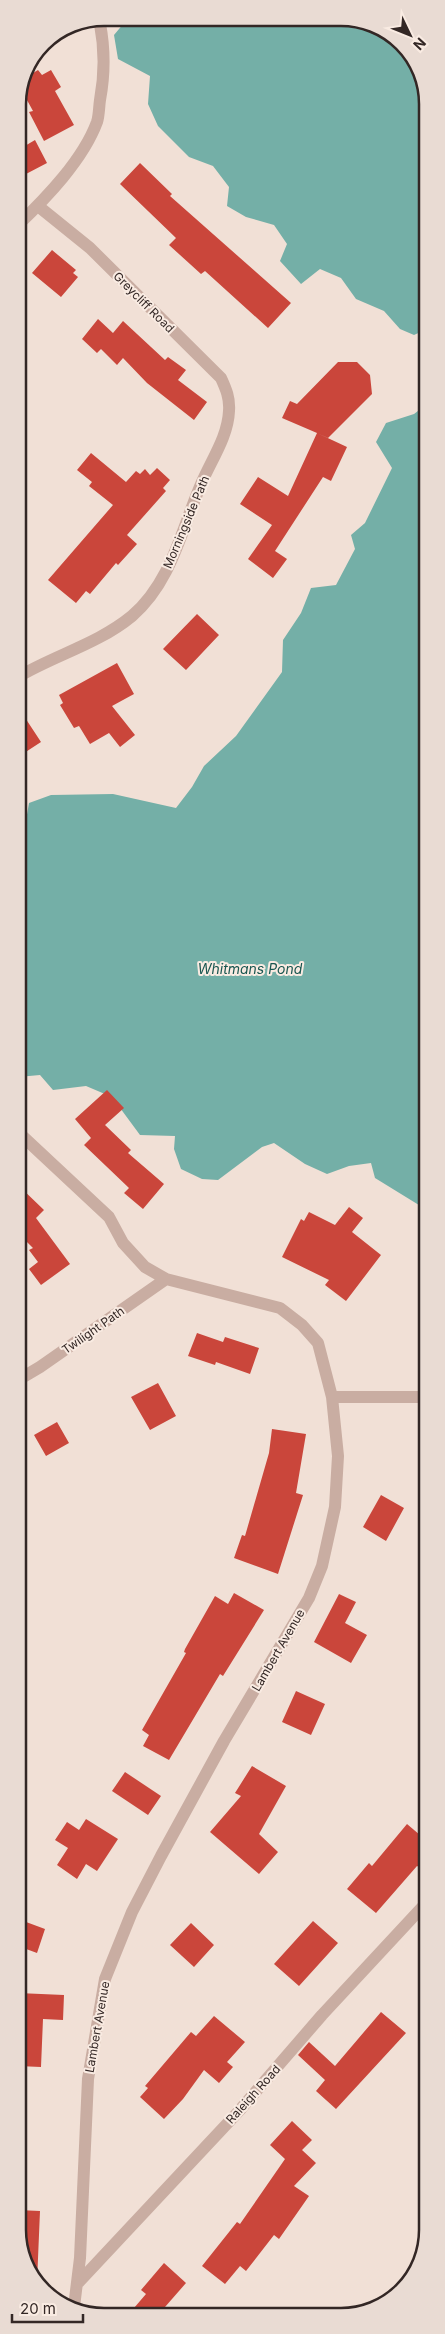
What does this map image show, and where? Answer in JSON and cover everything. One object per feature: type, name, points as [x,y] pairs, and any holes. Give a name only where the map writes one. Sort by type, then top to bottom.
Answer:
[{"type":"street","points":[[26,217],[73,165],[97,122],[105,73],[104,44],[100,26]]},
{"type":"street","name":"Greycliff Road","points":[[38,206],[90,248],[221,378],[228,395],[229,412]]},
{"type":"street","name":"Morningside Path","points":[[26,673],[100,638],[132,616],[154,592],[170,563],[202,482],[225,433],[229,412]]},
{"type":"street","name":"Lambert Avenue","points":[[26,1139],[109,1217],[123,1243],[144,1267],[166,1279],[280,1308],[302,1325],[318,1343],[332,1398],[338,1456],[335,1507],[322,1566],[309,1598],[224,1741],[161,1856],[132,1912],[105,1979],[88,2079],[84,2189],[75,2302]]},
{"type":"street","name":"Twilight Path","points":[[26,1375],[166,1279]]},
{"type":"street","points":[[332,1398],[419,1397]]},
{"type":"street","name":"Raleigh Road","points":[[77,2284],[239,2110],[322,2015],[419,1911]]},
{"type":"water","points":[[122,26],[340,26],[365,30],[385,41],[385,60],[405,60],[411,70],[418,95],[419,333],[414,335],[400,329],[384,311],[356,299],[341,278],[320,269],[301,284],[280,261],[287,244],[274,225],[246,217],[227,206],[229,187],[213,166],[189,157],[158,126],[148,104],[150,76],[118,59],[114,35]]},
{"type":"water","name":"Whitmans Pond","points":[[419,410],[419,1205],[375,1178],[371,1163],[349,1166],[327,1174],[305,1164],[274,1143],[262,1147],[218,1180],[202,1179],[181,1169],[174,1149],[175,1136],[140,1135],[112,1097],[86,1086],[53,1090],[40,1075],[26,1076],[26,820],[29,803],[51,795],[113,794],[176,808],[192,787],[204,766],[236,736],[282,672],[283,640],[301,613],[311,588],[336,585],[355,549],[351,535],[365,523],[392,468],[376,442],[386,423],[414,414]]},
{"type":"building","points":[[38,70],[42,75],[51,70],[61,87],[55,91],[74,125],[44,141],[29,112],[33,111],[26,99],[33,73]]},
{"type":"building","points":[[35,140],[47,163],[26,174],[26,145]]},
{"type":"building","points":[[140,163],[172,194],[170,196],[291,303],[268,328],[205,271],[201,274],[169,245],[176,238],[120,184]]},
{"type":"building","points":[[52,250],[76,270],[73,273],[78,277],[61,297],[32,273]]},
{"type":"building","points":[[98,319],[113,333],[123,321],[165,360],[168,357],[186,370],[178,380],[207,402],[194,420],[147,383],[123,358],[117,365],[101,349],[97,353],[82,339]]},
{"type":"building","points":[[338,362],[357,362],[370,375],[372,394],[328,438],[282,418],[290,401],[297,404]]},
{"type":"building","points":[[317,433],[347,447],[331,481],[323,477],[275,551],[287,559],[273,578],[248,559],[272,525],[240,504],[258,477],[288,496]]},
{"type":"building","points":[[91,453],[126,482],[136,471],[140,474],[145,469],[150,475],[157,468],[170,480],[163,488],[166,491],[127,535],[137,544],[118,565],[116,563],[90,594],[86,591],[76,603],[48,580],[113,505],[89,486],[92,482],[77,470]]},
{"type":"building","points":[[197,614],[219,635],[186,670],[163,649]]},
{"type":"building","points":[[117,663],[134,694],[112,706],[135,735],[120,747],[109,733],[90,744],[79,726],[74,728],[60,705],[63,703],[59,695]]},
{"type":"building","points":[[26,719],[41,742],[26,752]]},
{"type":"building","points":[[107,1090],[124,1108],[105,1125],[131,1150],[128,1153],[164,1184],[143,1209],[124,1193],[129,1188],[84,1145],[91,1138],[75,1119]]},
{"type":"building","points":[[26,1193],[44,1210],[36,1218],[70,1264],[41,1285],[29,1269],[38,1262],[29,1250],[33,1248],[26,1241]]},
{"type":"building","points":[[349,1207],[363,1218],[352,1232],[381,1255],[346,1301],[325,1285],[329,1280],[282,1257],[301,1219],[304,1221],[309,1212],[335,1225]]},
{"type":"building","points":[[197,1333],[223,1342],[225,1337],[259,1348],[250,1374],[216,1362],[215,1365],[188,1356]]},
{"type":"building","points":[[158,1383],[176,1416],[150,1430],[131,1397]]},
{"type":"building","points":[[57,1422],[69,1443],[46,1456],[34,1435]]},
{"type":"building","points":[[272,1429],[306,1434],[296,1493],[303,1495],[278,1574],[234,1558],[242,1535],[245,1536],[269,1453]]},
{"type":"building","points":[[381,1495],[404,1508],[386,1541],[363,1527]]},
{"type":"building","points":[[234,1593],[264,1610],[223,1676],[220,1674],[169,1760],[143,1746],[149,1735],[142,1730],[186,1653],[184,1652],[185,1649],[215,1596],[228,1604]]},
{"type":"building","points":[[339,1594],[356,1602],[345,1623],[367,1635],[351,1663],[314,1642]]},
{"type":"building","points":[[296,1691],[325,1704],[311,1735],[282,1722]]},
{"type":"building","points":[[252,1766],[286,1786],[259,1834],[278,1852],[259,1874],[210,1832],[241,1796],[235,1793]]},
{"type":"building","points":[[125,1772],[161,1796],[148,1815],[112,1791]]},
{"type":"building","points":[[86,1819],[118,1839],[97,1871],[86,1864],[77,1879],[57,1865],[68,1848],[55,1840],[67,1822],[79,1830]]},
{"type":"building","points":[[407,1824],[419,1834],[419,1867],[417,1866],[376,1913],[347,1889],[369,1863],[372,1866]]},
{"type":"building","points":[[313,1921],[338,1943],[299,1986],[274,1964]]},
{"type":"building","points":[[26,1922],[45,1929],[37,1953],[26,1949]]},
{"type":"building","points":[[191,1923],[214,1945],[194,1967],[170,1945]]},
{"type":"building","points":[[26,1993],[64,1995],[63,2020],[43,2019],[41,2067],[26,2066]]},
{"type":"building","points":[[381,2012],[406,2033],[336,2109],[316,2091],[325,2080],[298,2055],[309,2042],[335,2066]]},
{"type":"building","points":[[214,2016],[245,2042],[227,2062],[233,2067],[219,2083],[204,2070],[183,2099],[164,2119],[140,2097],[148,2088],[145,2086],[191,2032],[196,2036]]},
{"type":"building","points":[[292,2121],[312,2140],[302,2150],[316,2163],[294,2186],[309,2196],[279,2239],[274,2235],[246,2271],[240,2266],[225,2284],[202,2266],[237,2222],[240,2224],[285,2159],[270,2145]]},
{"type":"building","points":[[26,2210],[40,2211],[38,2270],[29,2250]]},
{"type":"building","points":[[164,2263],[186,2283],[164,2308],[134,2308],[146,2294],[141,2290]]}]
